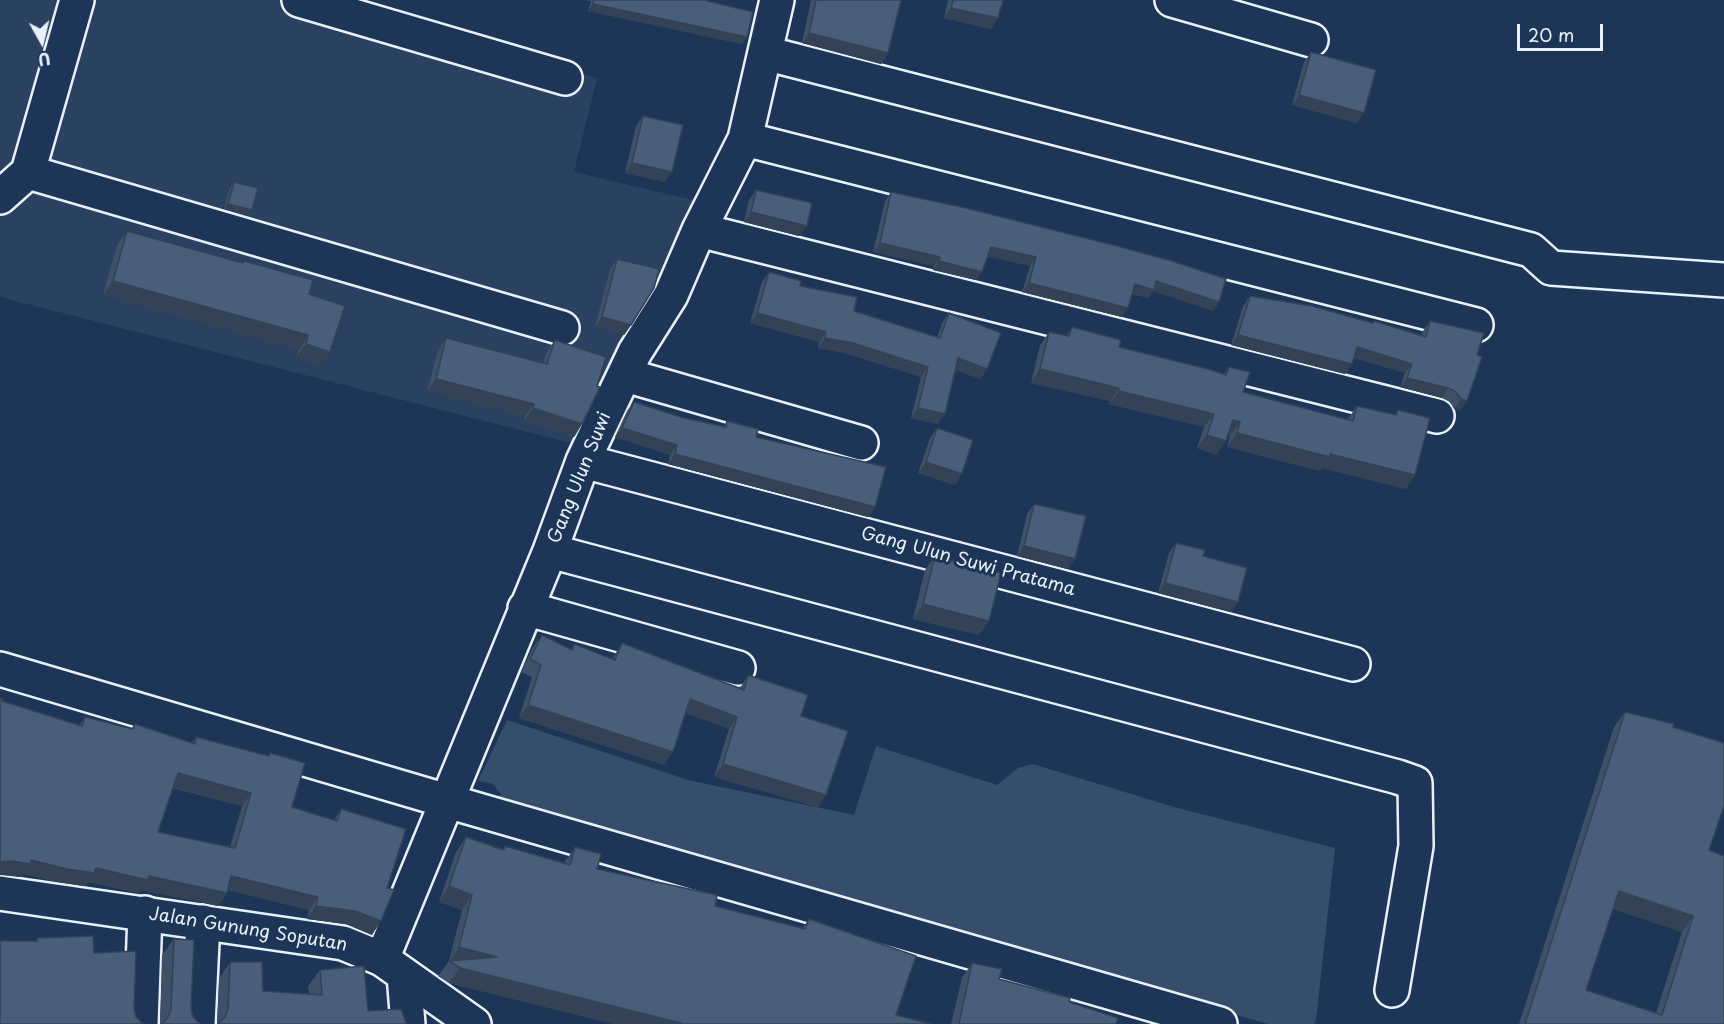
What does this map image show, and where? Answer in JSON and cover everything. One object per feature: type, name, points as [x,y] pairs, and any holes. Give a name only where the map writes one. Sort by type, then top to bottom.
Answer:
[{"type":"street","points":[[0,197],[28,172],[77,0]]},
{"type":"street","points":[[299,0],[565,78]]},
{"type":"street","name":"Gang Ulun Suwi","points":[[393,967],[447,801],[550,551],[584,461],[635,352],[671,295],[699,230],[744,139],[777,0]]},
{"type":"street","points":[[1172,0],[1311,40]]},
{"type":"street","points":[[765,53],[1531,250],[1551,268],[1724,280]]},
{"type":"street","points":[[744,139],[1476,325]]},
{"type":"street","points":[[28,172],[562,328]]},
{"type":"street","points":[[699,230],[1437,416]]},
{"type":"street","points":[[625,375],[861,443]]},
{"type":"street","name":"Gang Ulun Suwi Pratama","points":[[584,461],[1353,663]]},
{"type":"street","points":[[550,551],[1415,783],[1416,846],[1392,990]]},
{"type":"street","points":[[525,608],[738,668]]},
{"type":"street","points":[[0,669],[447,801],[1220,1024]]},
{"type":"street","name":"Jalan Gunung Soputan","points":[[0,893],[343,943],[393,967],[474,1024]]},
{"type":"street","points":[[141,1024],[146,913]]},
{"type":"street","points":[[198,1024],[203,922]]},
{"type":"street","points":[[393,967],[408,1024]]},
{"type":"shaded area","points":[[0,0],[332,0],[597,78],[574,172],[710,204],[586,447],[0,297]]},
{"type":"shaded area","points":[[507,720],[688,780],[854,815],[876,746],[997,785],[1018,768],[1033,764],[1174,807],[1335,848],[1316,1020],[1314,1024],[1268,1024],[954,933],[494,806],[501,794],[493,784],[478,781]]},
{"type":"building","points":[[594,0],[708,0],[753,12],[747,37],[593,4]]},
{"type":"building","points":[[816,0],[901,0],[888,53],[809,33]]},
{"type":"building","points":[[953,0],[1003,0],[998,18],[951,8]]},
{"type":"building","points":[[1311,52],[1376,70],[1364,113],[1299,95]]},
{"type":"building","points":[[643,116],[683,125],[672,172],[632,163]]},
{"type":"building","points":[[234,182],[258,188],[252,210],[228,204]]},
{"type":"building","points":[[756,190],[812,203],[807,226],[751,212]]},
{"type":"building","points":[[891,192],[966,208],[1117,246],[1226,279],[1219,302],[1156,281],[1154,290],[1135,284],[1128,308],[1029,283],[1036,257],[991,247],[982,272],[939,261],[940,257],[880,243]]},
{"type":"building","points":[[127,231],[313,280],[309,294],[345,306],[330,352],[306,344],[308,335],[113,281]]},
{"type":"building","points":[[617,259],[659,269],[654,288],[631,325],[602,317]]},
{"type":"building","points":[[769,272],[801,281],[800,286],[857,297],[854,311],[940,338],[949,313],[1001,333],[987,369],[958,358],[945,414],[918,408],[928,367],[853,343],[825,338],[826,332],[757,313]]},
{"type":"building","points":[[1250,296],[1312,306],[1426,337],[1430,321],[1484,333],[1477,355],[1482,357],[1467,401],[1448,388],[1407,378],[1412,364],[1357,347],[1352,364],[1238,335]]},
{"type":"building","points":[[1072,327],[1121,340],[1119,347],[1226,375],[1229,367],[1250,372],[1243,392],[1353,421],[1357,406],[1396,415],[1398,410],[1430,418],[1415,475],[1330,454],[1330,457],[1237,433],[1240,422],[1233,420],[1226,441],[1207,435],[1214,414],[1040,369],[1049,332],[1069,336]]},
{"type":"building","points":[[446,338],[547,364],[555,340],[606,357],[597,386],[600,387],[582,424],[533,408],[534,404],[436,379]]},
{"type":"building","points":[[634,402],[684,418],[726,427],[727,421],[758,429],[756,437],[886,467],[875,507],[675,454],[677,445],[622,428]]},
{"type":"building","points":[[937,428],[973,440],[962,474],[926,462]]},
{"type":"building","points":[[1034,504],[1086,516],[1075,559],[1024,546]]},
{"type":"building","points":[[1176,543],[1205,550],[1203,556],[1247,568],[1238,602],[1165,583]]},
{"type":"building","points":[[935,556],[1001,573],[989,621],[923,604]]},
{"type":"building","points":[[542,635],[572,650],[574,644],[615,660],[622,643],[744,690],[748,675],[808,695],[801,716],[848,731],[826,795],[723,764],[737,717],[690,699],[673,752],[528,705],[541,665],[530,659]]},
{"type":"building","points":[[0,698],[3,699],[2,701],[82,726],[85,717],[133,729],[135,724],[195,744],[196,737],[305,763],[292,807],[337,821],[341,809],[406,829],[387,888],[394,890],[381,921],[355,911],[316,906],[318,897],[231,876],[227,893],[149,876],[148,880],[96,868],[94,873],[31,860],[30,864],[0,862]],"holes":[[[178,773],[251,793],[235,848],[158,832]]]},
{"type":"building","points":[[1625,712],[1674,724],[1673,727],[1724,743],[1724,806],[1709,850],[1724,856],[1724,1024],[1525,1024]],"holes":[[[1619,891],[1693,916],[1662,1015],[1586,990]]]},
{"type":"building","points":[[466,837],[504,850],[505,846],[570,865],[575,847],[601,854],[597,869],[717,895],[715,906],[805,929],[809,919],[916,956],[896,1015],[931,1024],[681,1024],[460,968],[449,961],[497,957],[459,947],[472,895],[449,886]]},
{"type":"building","points":[[93,936],[94,953],[136,951],[134,1008],[136,1017],[144,1024],[0,1024],[0,941],[38,941],[37,938]]},
{"type":"building","points":[[174,939],[194,940],[191,1007],[193,1017],[200,1024],[162,1024],[171,1009]]},
{"type":"building","points":[[230,962],[262,962],[263,991],[322,995],[320,970],[364,966],[368,1011],[401,1009],[406,1024],[218,1024],[225,1017],[228,1009]]},
{"type":"building","points":[[972,963],[1002,969],[999,979],[1070,998],[1069,1002],[1118,1018],[1116,1024],[959,1024]]}]
